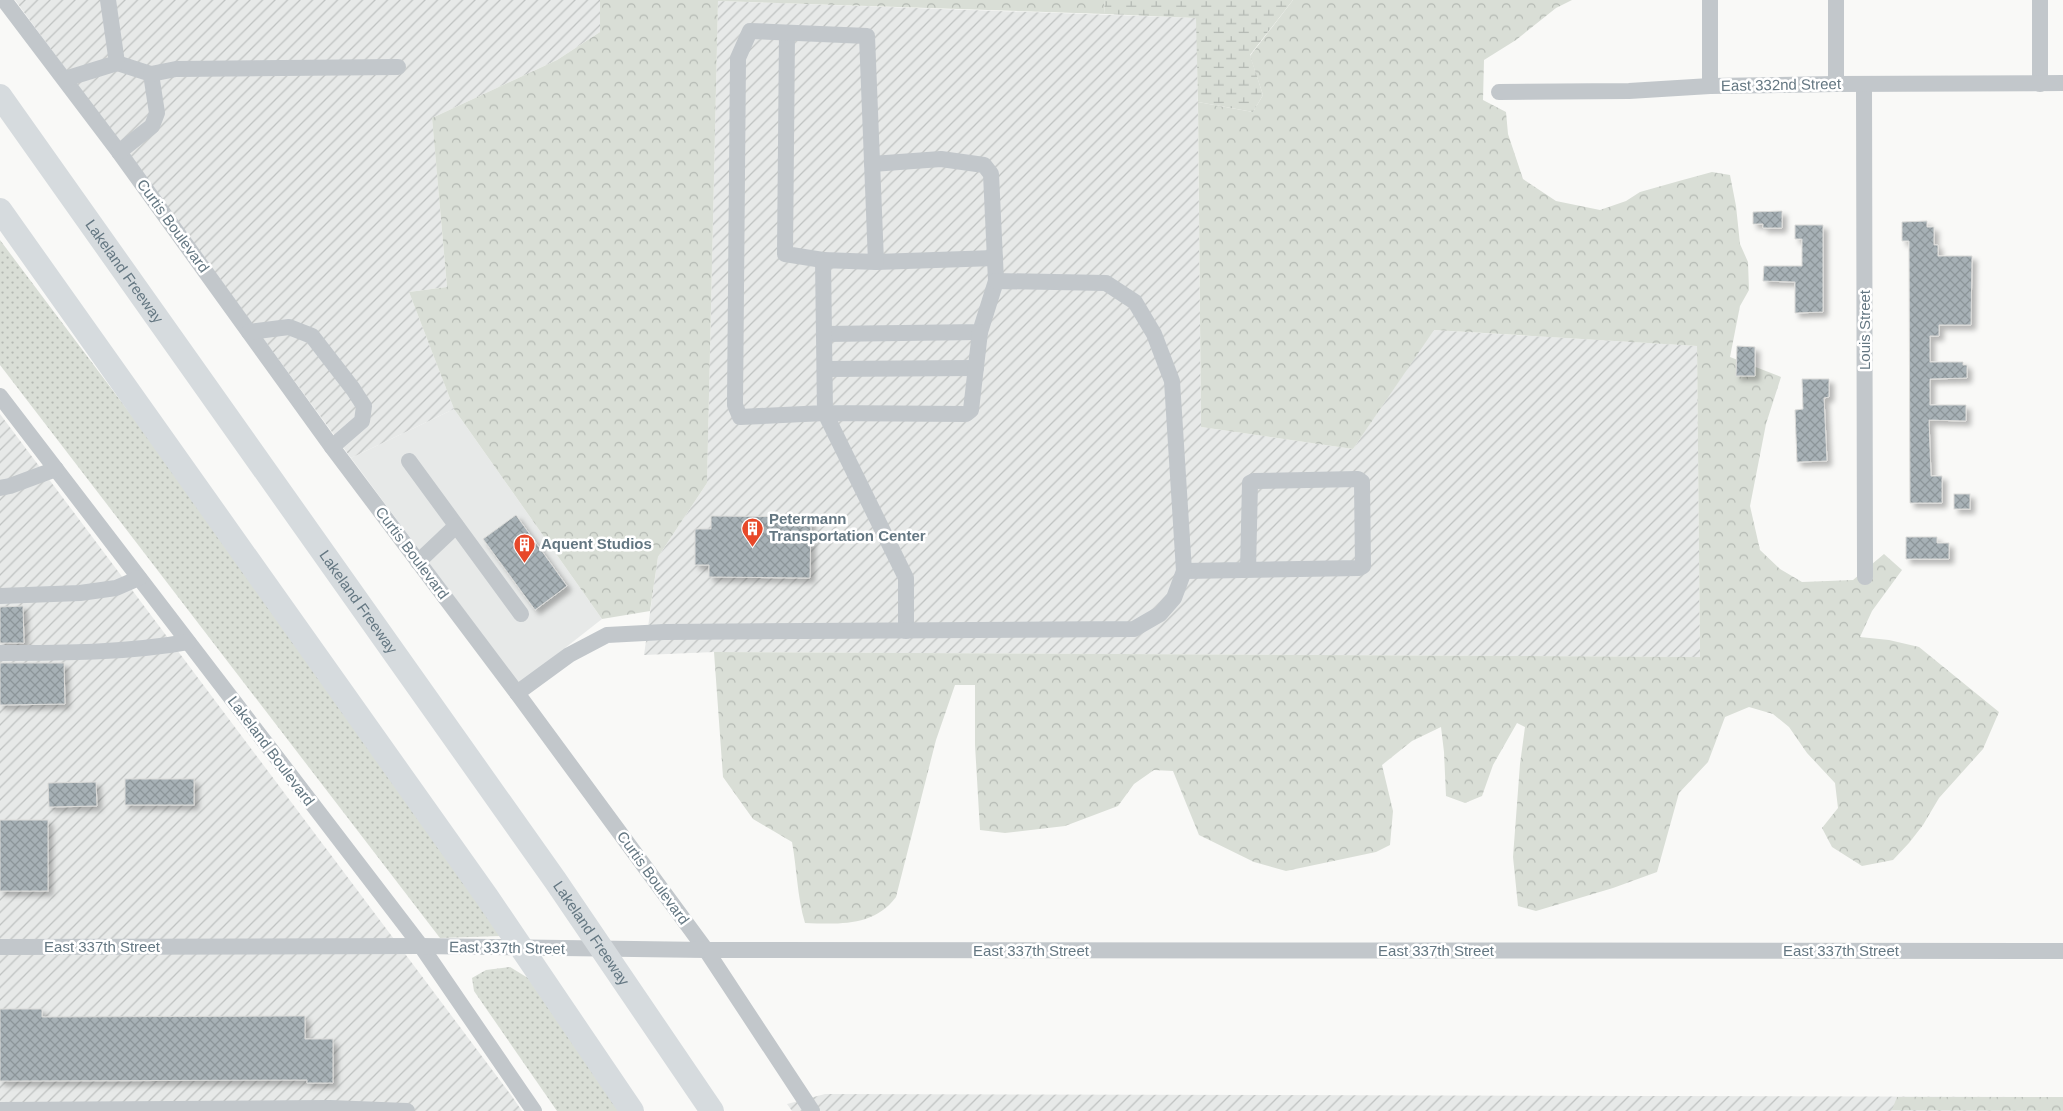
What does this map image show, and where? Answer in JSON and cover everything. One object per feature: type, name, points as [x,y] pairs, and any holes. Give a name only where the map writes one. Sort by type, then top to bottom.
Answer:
[{"type":"highway","name":"Lakeland Freeway","points":[[0,96],[555,880],[712,1111]]},
{"type":"highway","points":[[0,210],[487,897],[632,1111]]},
{"type":"street","name":"Curtis Boulevard","points":[[4,0],[119,152],[332,447],[517,693],[706,950],[812,1111]]},
{"type":"street","points":[[108,0],[118,63]]},
{"type":"street","points":[[1710,0],[1710,86]]},
{"type":"street","points":[[1836,0],[1836,84]]},
{"type":"street","points":[[2040,0],[2040,84]]},
{"type":"street","points":[[872,164],[941,159],[984,164],[991,174],[996,281],[980,332],[972,410],[966,414],[825,413],[740,417],[735,405],[738,58],[750,31],[867,36],[872,164],[876,262]]},
{"type":"street","points":[[787,33],[785,254],[823,260],[876,262],[995,258]]},
{"type":"street","points":[[65,79],[118,63],[151,74],[176,69],[398,67]]},
{"type":"street","points":[[119,152],[152,126],[157,114],[151,74]]},
{"type":"street","name":"East 332nd Street","points":[[1499,92],[1630,91],[1710,86],[2063,83]]},
{"type":"street","name":"Louis Street","points":[[1864,84],[1865,577]]},
{"type":"street","points":[[823,260],[825,413],[906,578],[906,631]]},
{"type":"street","points":[[517,693],[569,654],[608,635],[664,632],[1134,629],[1160,614],[1174,598],[1184,572],[1172,381],[1154,334],[1135,302],[1106,283],[996,281]]},
{"type":"street","points":[[250,332],[289,327],[312,336],[353,389],[364,406],[362,421],[332,447]]},
{"type":"street","points":[[824,334],[980,332]]},
{"type":"street","points":[[825,369],[976,368]]},
{"type":"street","name":"Lakeland Boulevard","points":[[0,396],[422,946],[534,1111]]},
{"type":"street","points":[[409,461],[521,614]]},
{"type":"street","points":[[0,488],[56,469]]},
{"type":"street","points":[[1184,572],[1359,568],[1363,566],[1362,482],[1358,479],[1254,481],[1250,483],[1248,570]]},
{"type":"street","points":[[418,562],[456,526]]},
{"type":"street","points":[[0,596],[80,593],[116,588],[139,578]]},
{"type":"street","points":[[0,653],[83,652],[159,647],[188,642]]},
{"type":"street","name":"East 337th Street","points":[[0,947],[422,946],[706,950],[2063,951]]},
{"type":"street","points":[[0,1110],[330,1108],[407,1111]]},
{"type":"shaded area","points":[[15,0],[600,0],[600,32],[557,60],[432,118],[447,287],[409,292],[454,409],[351,458]]},
{"type":"shaded area","points":[[718,1],[1197,18],[1201,427],[1353,449],[1433,330],[1697,346],[1700,657],[714,652],[644,655],[658,557],[707,483]]},
{"type":"shaded area","points":[[454,409],[602,619],[519,684],[351,458]]},
{"type":"shaded area","points":[[0,414],[511,1095],[522,1111],[0,1111]]},
{"type":"shaded area","points":[[825,1094],[2063,1097],[2063,1111],[792,1111],[787,1104]]},
{"type":"green space","points":[[600,0],[1104,0],[1105,14],[718,1],[707,483],[658,557],[650,611],[602,619],[454,409],[409,292],[447,287],[432,118],[557,60],[600,32]]},
{"type":"green space","points":[[1104,0],[1293,0],[1250,55],[1263,95],[1253,112],[1198,102],[1196,18],[1105,14]]},
{"type":"green space","points":[[1293,0],[1572,0],[1556,8],[1516,40],[1484,60],[1483,100],[1506,112],[1508,134],[1523,179],[1556,201],[1600,210],[1626,201],[1640,192],[1712,172],[1730,175],[1740,244],[1748,262],[1749,290],[1740,306],[1730,357],[1781,377],[1766,424],[1750,506],[1760,550],[1780,569],[1802,582],[1853,580],[1884,554],[1902,570],[1872,611],[1860,637],[1889,640],[1919,647],[1999,712],[1983,749],[1939,798],[1923,825],[1893,860],[1862,866],[1832,847],[1822,828],[1838,808],[1835,783],[1807,753],[1789,727],[1773,714],[1749,707],[1725,717],[1708,762],[1679,793],[1657,872],[1613,888],[1536,911],[1518,906],[1513,857],[1520,764],[1525,727],[1517,723],[1493,765],[1482,796],[1465,803],[1446,796],[1441,727],[1412,741],[1382,765],[1393,811],[1390,845],[1376,852],[1286,871],[1254,862],[1199,835],[1173,771],[1154,770],[1134,784],[1118,806],[1065,826],[1005,833],[980,830],[975,745],[975,685],[955,685],[936,740],[896,897],[887,907],[866,919],[830,924],[805,923],[800,903],[792,842],[753,819],[723,777],[714,652],[1700,657],[1697,346],[1434,330],[1353,449],[1201,427],[1198,102],[1253,112],[1263,95],[1250,56]]},
{"type":"green space","points":[[0,240],[153,444],[501,936],[440,938],[0,365]]},
{"type":"green space","points":[[510,967],[528,978],[619,1111],[557,1111],[474,991],[472,978],[486,970]]},
{"type":"green space","points":[[1897,1097],[2063,1097],[2063,1111],[1892,1110]]},
{"type":"building","points":[[1782,211],[1782,228],[1763,228],[1763,224],[1753,224],[1753,212]]},
{"type":"building","points":[[1927,221],[1927,227],[1934,227],[1934,245],[1938,245],[1938,256],[1972,256],[1971,325],[1939,325],[1939,336],[1930,336],[1930,362],[1963,362],[1963,365],[1967,365],[1967,378],[1930,379],[1930,405],[1966,405],[1966,421],[1929,420],[1931,476],[1942,476],[1942,503],[1910,503],[1909,241],[1902,241],[1902,222]]},
{"type":"building","points":[[1795,225],[1823,225],[1823,312],[1795,313],[1795,282],[1763,281],[1764,266],[1802,266],[1802,239],[1795,239]]},
{"type":"building","points":[[1737,346],[1755,347],[1755,376],[1736,376]]},
{"type":"building","points":[[1802,379],[1829,379],[1829,397],[1824,398],[1827,461],[1797,462],[1795,410],[1803,409]]},
{"type":"building","points":[[1954,494],[1970,494],[1970,509],[1954,509]]},
{"type":"building","name":"Aquent Studios","points":[[516,515],[567,586],[535,610],[483,539]]},
{"type":"building","name":"Petermann Transportation Center","points":[[711,516],[811,517],[810,578],[709,577],[709,565],[695,565],[695,529],[711,529]]},
{"type":"building","points":[[1906,537],[1937,537],[1937,543],[1949,543],[1949,559],[1906,559]]},
{"type":"building","points":[[23,606],[24,643],[0,643],[0,607]]},
{"type":"building","points":[[0,663],[64,663],[65,704],[0,705]]},
{"type":"building","points":[[125,779],[194,779],[194,805],[125,805]]},
{"type":"building","points":[[96,782],[97,806],[49,807],[48,783]]},
{"type":"building","points":[[0,820],[48,820],[48,891],[0,891]]},
{"type":"building","points":[[0,1009],[42,1009],[42,1017],[305,1016],[305,1039],[333,1039],[333,1083],[307,1083],[307,1080],[0,1081]]},
{"type":"place","name":"Petermann Transportation Center","points":[[753,547]]},
{"type":"place","name":"Aquent Studios","points":[[525,563]]}]
